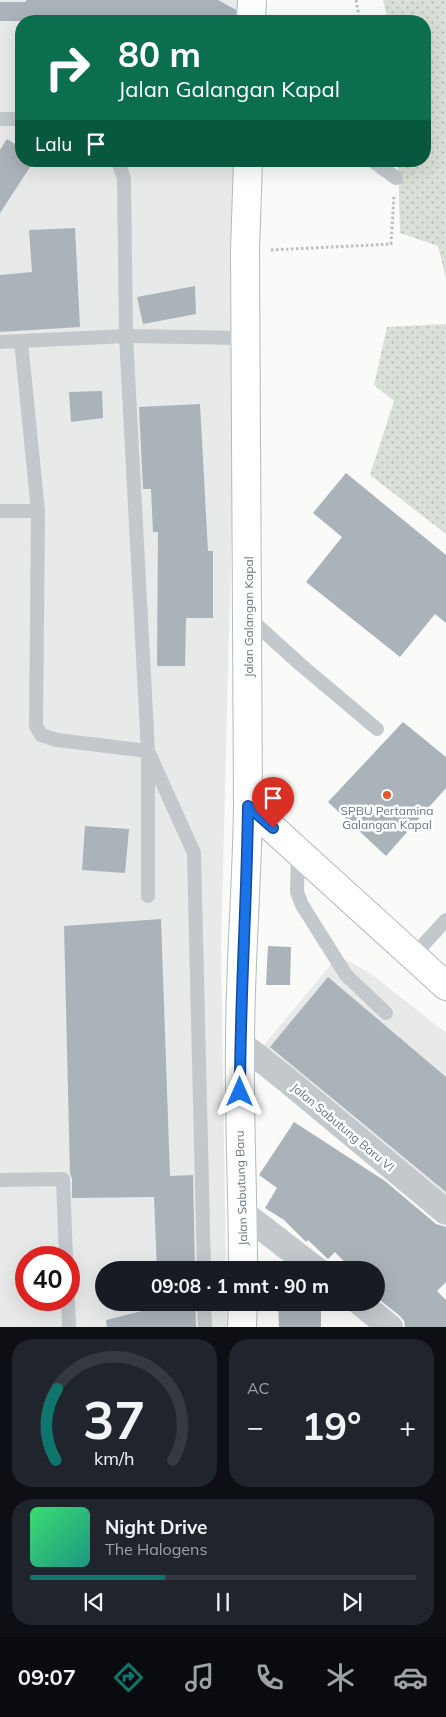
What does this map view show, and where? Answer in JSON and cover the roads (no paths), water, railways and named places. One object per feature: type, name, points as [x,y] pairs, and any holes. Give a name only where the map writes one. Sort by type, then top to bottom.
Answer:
[{"type":"main road","points":[[251,15],[252,0]]},
{"type":"main road","name":"Jalan Galangan Kapal","points":[[248,167],[246,338],[248,806]]},
{"type":"main road","points":[[248,806],[446,986]]},
{"type":"main road","name":"Jalan Sabutung Baru","points":[[243,1261],[240,1043],[248,859],[248,806]]},
{"type":"main road","points":[[242,1327],[243,1311]]},
{"type":"street","name":"Jalan Sabutung Baru VI","points":[[240,1043],[446,1212]]},
{"type":"street","points":[[243,1213],[305,1261]]},
{"type":"street","points":[[370,1311],[390,1327]]},
{"type":"lane","points":[[0,119],[15,119]]},
{"type":"lane","points":[[120,167],[124,179],[126,336],[148,751],[148,896]]},
{"type":"lane","points":[[381,167],[396,178]]},
{"type":"lane","points":[[0,342],[126,336],[246,338]]},
{"type":"lane","points":[[21,341],[38,510],[36,726],[41,735],[56,740],[148,751]]},
{"type":"lane","points":[[0,511],[38,510]]},
{"type":"lane","points":[[248,617],[377,730]]},
{"type":"lane","points":[[148,751],[194,853],[204,1261]]},
{"type":"lane","points":[[298,850],[297,892],[302,904],[346,974],[386,1013]]},
{"type":"lane","points":[[413,956],[446,920]]},
{"type":"lane","points":[[0,1180],[63,1179],[66,1246]]},
{"type":"lane","points":[[68,1311],[69,1327]]},
{"type":"lane","points":[[204,1311],[205,1327]]},
{"type":"place","name":"SPBU Pertamina Galangan Kapal","points":[[387,795]]}]
